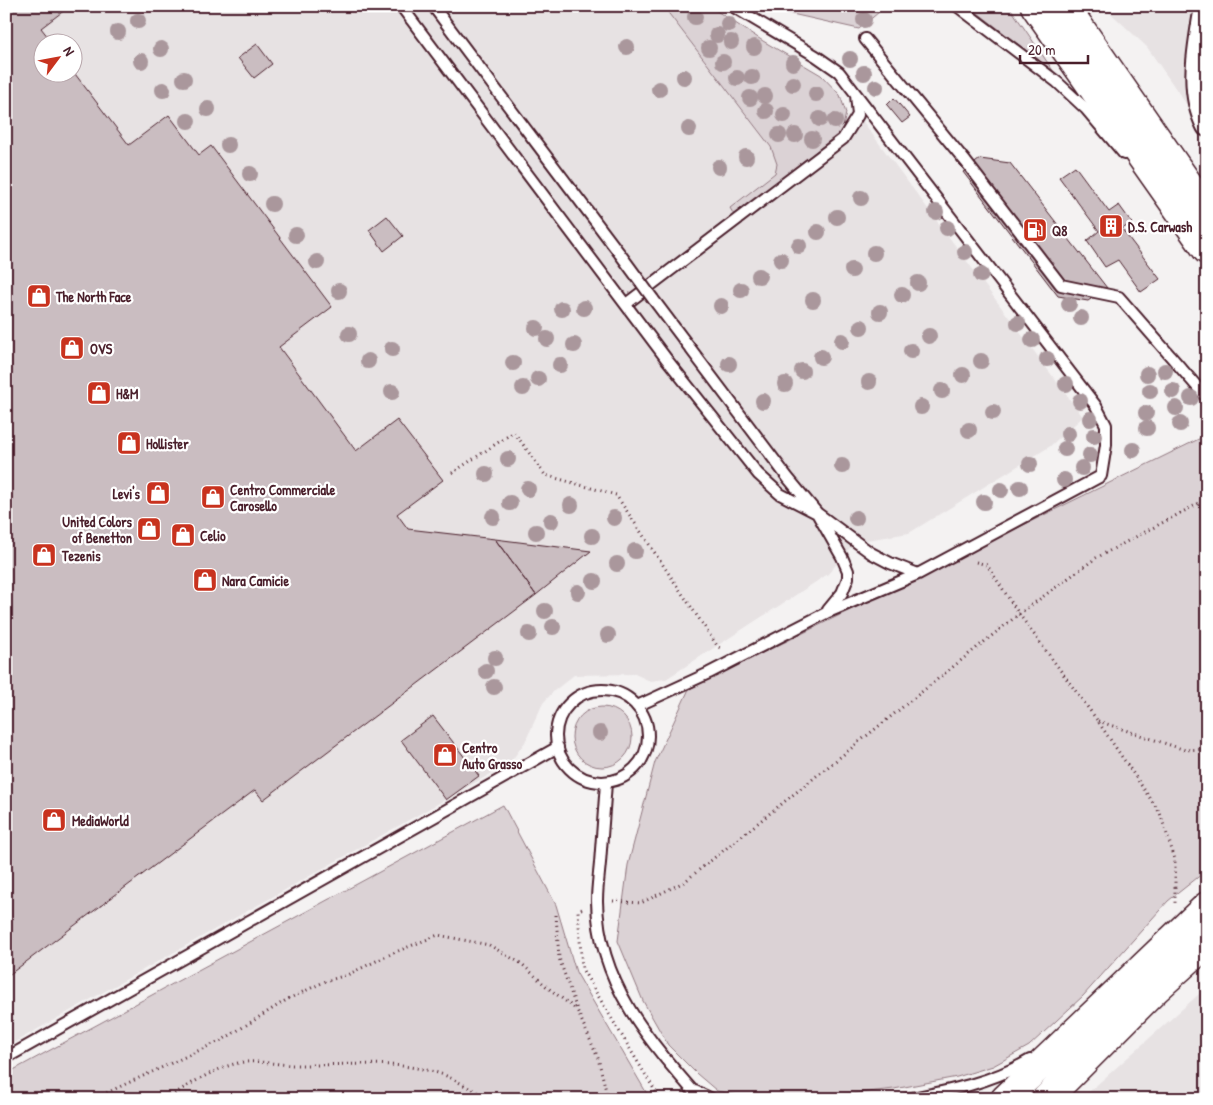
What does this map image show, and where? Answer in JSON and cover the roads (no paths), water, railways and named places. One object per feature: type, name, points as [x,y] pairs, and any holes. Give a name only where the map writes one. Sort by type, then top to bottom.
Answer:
[{"type":"main road","points":[[1036,6],[1207,251]]},
{"type":"main road","points":[[1065,6],[1207,211]]},
{"type":"main road","points":[[1149,129],[1207,191]]},
{"type":"main road","points":[[1005,1099],[1207,906]]},
{"type":"main road","points":[[1046,1099],[1156,989],[1207,943]]},
{"type":"street","points":[[1205,6],[1196,78],[1203,118],[1207,126]]},
{"type":"lane","points":[[401,6],[668,361],[758,474],[780,494],[817,513],[876,556],[890,564],[918,574]]},
{"type":"lane","points":[[433,6],[788,478],[817,513],[848,571],[848,578],[842,593],[826,613]]},
{"type":"lane","points":[[637,706],[740,657],[826,613],[918,574],[1101,476],[1106,445],[1106,425],[1096,406],[839,72],[732,6]]},
{"type":"lane","points":[[957,6],[1057,82],[1086,109],[1207,251]]},
{"type":"lane","points":[[865,39],[966,162],[1062,285],[1119,297],[1207,398]]},
{"type":"lane","points":[[626,304],[843,139],[858,115],[856,93]]},
{"type":"lane","points":[[597,690],[612,691],[626,696],[637,706],[646,721],[649,737],[645,754],[636,768],[622,778],[606,783],[590,781],[575,774],[564,762],[558,747],[557,729],[561,715],[570,703],[582,694],[597,690]]},
{"type":"lane","points":[[6,1058],[558,747]]},
{"type":"lane","points":[[606,783],[597,900],[601,936],[611,972],[625,1002],[663,1056],[700,1099]]},
{"type":"lane","points":[[907,1099],[961,1087],[1012,1070],[1031,1060],[1084,1022]]},
{"type":"lane","points":[[692,1090],[712,1099]]},
{"type":"place","name":"D.S. Carwash","points":[[1111,226]]},
{"type":"place","name":"Q8","points":[[1035,230]]},
{"type":"place","name":"The North Face","points":[[39,296]]},
{"type":"place","name":"OVS","points":[[72,348]]},
{"type":"place","name":"H&M","points":[[99,393]]},
{"type":"place","name":"Hollister","points":[[129,443]]},
{"type":"place","name":"Levi's","points":[[158,493]]},
{"type":"place","name":"Centro Commerciale Carosello","points":[[213,497]]},
{"type":"place","name":"United Colors of Benetton","points":[[149,529]]},
{"type":"place","name":"Celio","points":[[183,535]]},
{"type":"place","name":"Tezenis","points":[[44,555]]},
{"type":"place","name":"Nara Camicie","points":[[205,580]]},
{"type":"place","name":"Centro Auto Grasso","points":[[445,755]]},
{"type":"place","name":"MediaWorld","points":[[54,820]]}]
